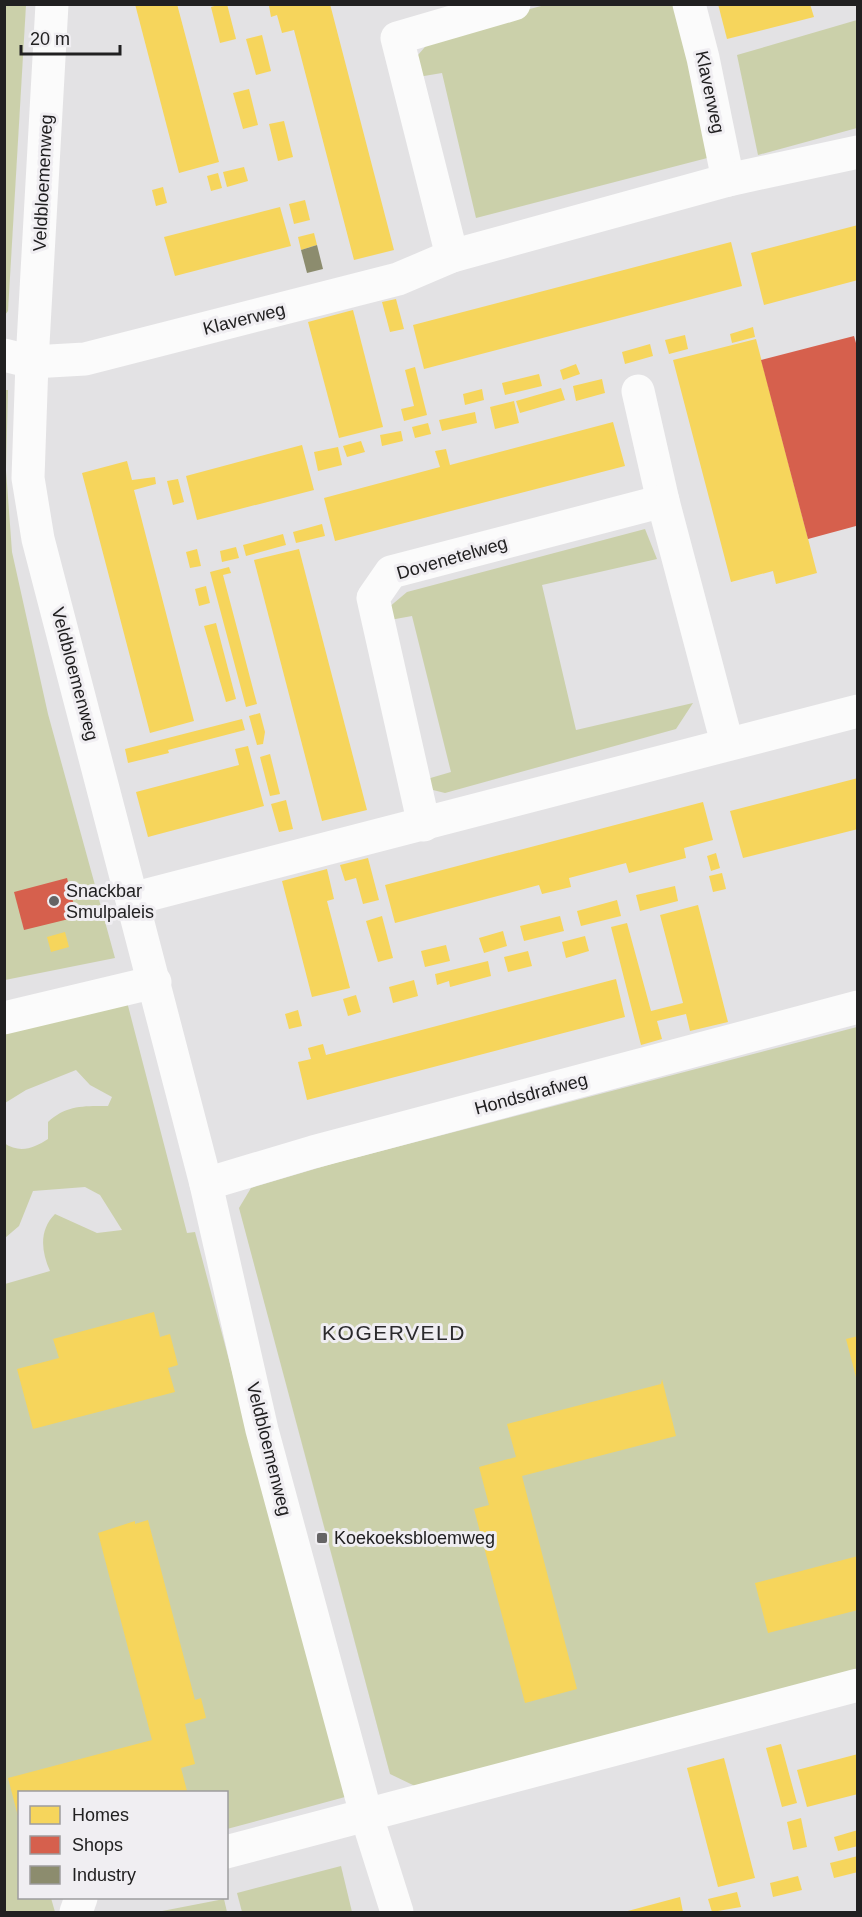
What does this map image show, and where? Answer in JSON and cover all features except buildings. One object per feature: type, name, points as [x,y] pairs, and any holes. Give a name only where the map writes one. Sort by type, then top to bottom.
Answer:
[{"type":"street","name":"Veldbloemenweg","points":[[52,4],[18,359],[28,478],[38,539],[206,1184],[262,1430],[366,1814],[397,1912]]},
{"type":"street","points":[[452,256],[397,38],[514,4]]},
{"type":"street","name":"Klaverweg","points":[[689,4],[703,58],[728,180]]},
{"type":"street","name":"Klaverweg","points":[[18,359],[85,359],[398,279],[452,256],[728,180],[858,152]]},
{"type":"street","points":[[638,391],[663,501],[727,743]]},
{"type":"street","name":"Dovenetelweg","points":[[424,825],[373,598],[392,572],[663,501]]},
{"type":"street","points":[[132,898],[424,825],[727,743],[858,711]]},
{"type":"street","points":[[4,1018],[154,982]]},
{"type":"street","name":"Hondsdrafweg","points":[[206,1184],[313,1152],[858,1007]]},
{"type":"street","points":[[228,1851],[858,1685]]},
{"type":"green space","points":[[5,4],[26,5],[8,311],[5,315]]},
{"type":"green space","points":[[545,5],[677,5],[715,156],[476,218],[442,73],[418,77],[418,55],[436,34]]},
{"type":"green space","points":[[857,20],[857,128],[758,155],[737,55]]},
{"type":"green space","points":[[4,390],[8,390],[6,470],[12,552],[48,714],[115,958],[5,980]]},
{"type":"green space","points":[[645,529],[657,559],[542,585],[576,730],[693,703],[676,729],[445,793],[433,790],[427,779],[451,772],[412,616],[390,620],[388,608],[407,592]]},
{"type":"green space","points":[[126,998],[187,1233],[195,1232],[345,1797],[228,1829],[228,1791],[18,1791],[18,1899],[51,1899],[55,1912],[5,1912],[5,1284],[50,1271],[43,1241],[46,1227],[55,1214],[97,1233],[122,1230],[100,1195],[85,1187],[33,1191],[19,1226],[5,1238],[4,1143],[21,1149],[37,1145],[48,1139],[48,1122],[55,1116],[69,1109],[108,1106],[112,1097],[90,1085],[76,1070],[26,1090],[5,1103],[5,1030]]},
{"type":"green space","points":[[857,1027],[857,1669],[417,1787],[390,1774],[239,1208],[251,1188],[335,1163]]},
{"type":"green space","points":[[341,1866],[352,1912],[242,1912],[237,1893]]},
{"type":"green space","points":[[224,1899],[227,1912],[157,1912]]},
{"type":"place","name":"Snackbar Smulpaleis","points":[[54,901]]},
{"type":"place","name":"Koekoeksbloemweg","points":[[322,1538]]},
{"type":"district","name":"KOGERVELD","points":[[394,1333]]}]
